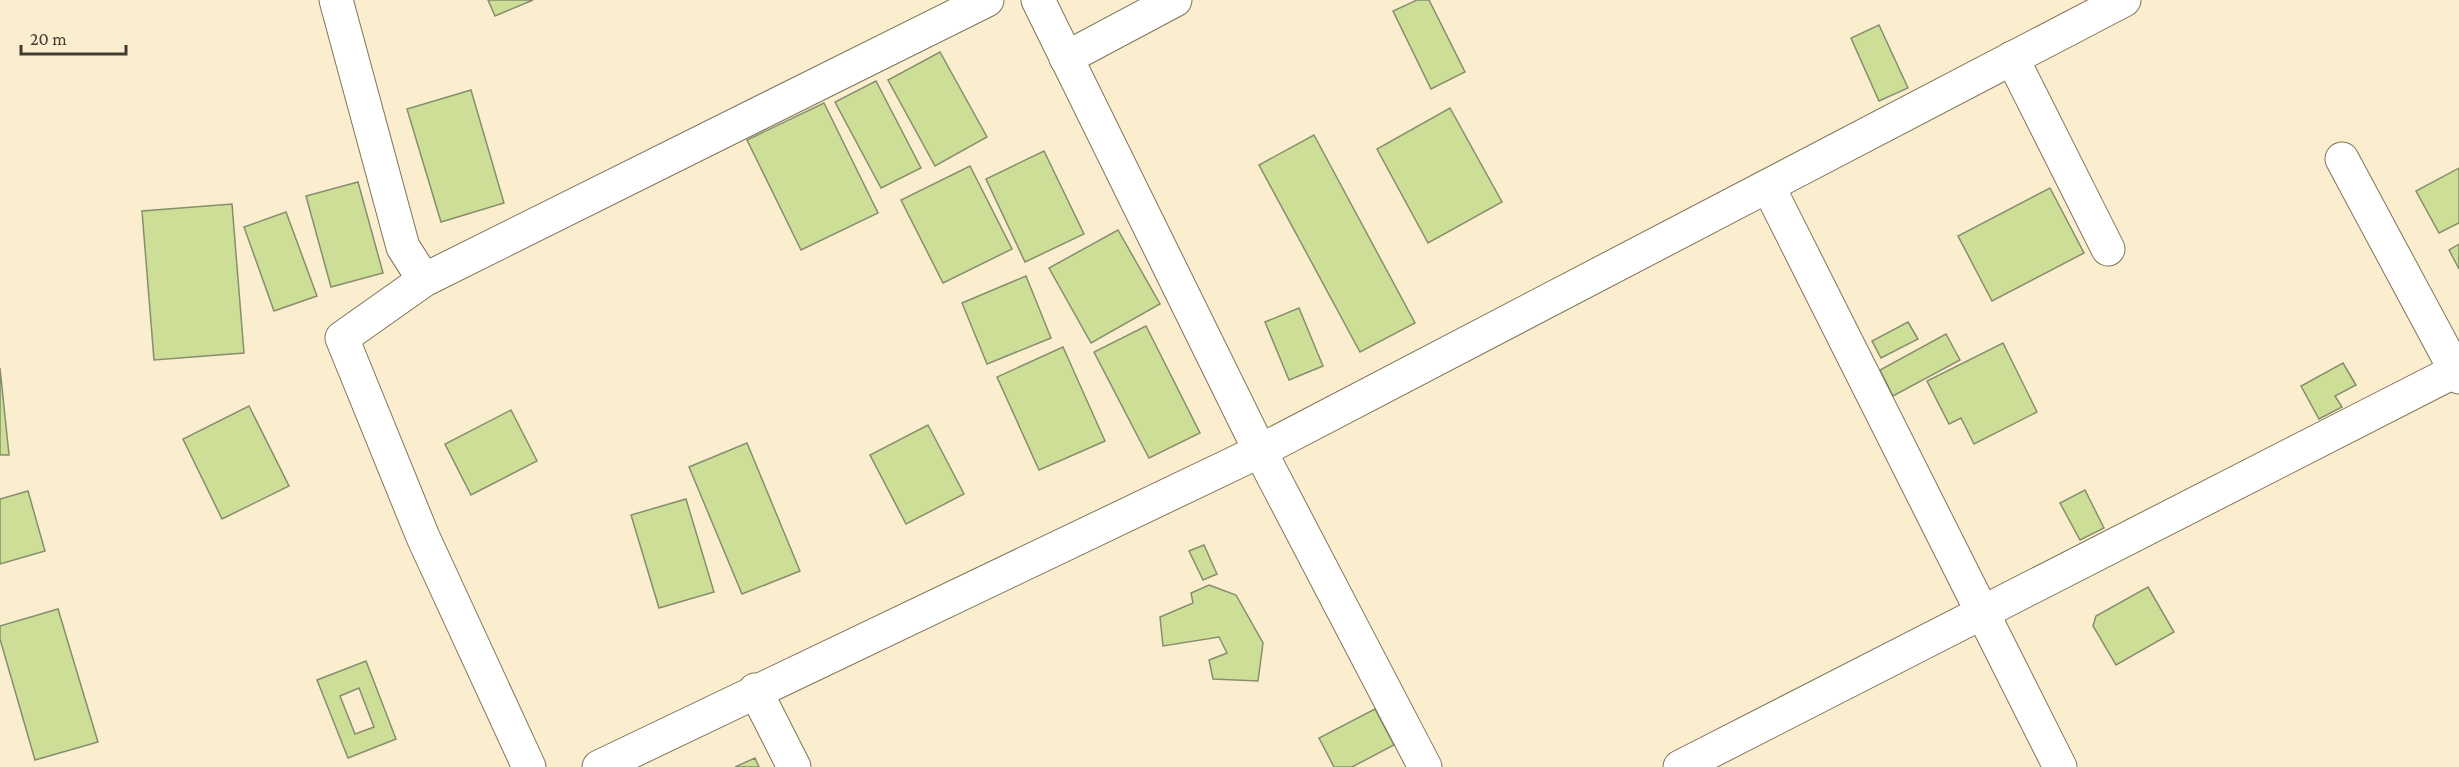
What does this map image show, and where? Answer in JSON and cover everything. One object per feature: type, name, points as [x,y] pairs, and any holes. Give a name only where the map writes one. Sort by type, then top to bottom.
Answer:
[{"type":"street","points":[[336,0],[403,247],[424,280]]},
{"type":"street","points":[[530,767],[423,537],[342,338],[424,280],[987,0]]},
{"type":"street","points":[[1038,0],[1260,451],[1425,767]]},
{"type":"street","points":[[1066,58],[1175,0]]},
{"type":"street","points":[[599,767],[755,690],[1260,451],[2124,0]]},
{"type":"street","points":[[2012,58],[2108,249]]},
{"type":"street","points":[[1680,767],[2458,372],[2342,159]]},
{"type":"street","points":[[1768,186],[2060,767]]},
{"type":"street","points":[[755,690],[795,767]]},
{"type":"building","points":[[488,0],[533,0],[495,16]]},
{"type":"building","points":[[1417,0],[1429,0],[1465,72],[1431,89],[1393,11]]},
{"type":"building","points":[[1879,25],[1908,88],[1879,101],[1851,38]]},
{"type":"building","points":[[940,52],[987,137],[935,166],[888,80]]},
{"type":"building","points":[[876,81],[921,168],[881,188],[835,102]]},
{"type":"building","points":[[471,90],[504,203],[441,222],[407,109]]},
{"type":"building","points":[[824,103],[878,213],[801,250],[747,140]]},
{"type":"building","points":[[1450,108],[1502,202],[1428,243],[1377,149]]},
{"type":"building","points":[[1314,135],[1415,323],[1360,352],[1259,165]]},
{"type":"building","points":[[1044,151],[1084,234],[1025,262],[986,179]]},
{"type":"building","points":[[970,166],[1012,249],[943,283],[901,200]]},
{"type":"building","points":[[2459,168],[2459,223],[2439,233],[2416,191]]},
{"type":"building","points":[[358,182],[383,273],[331,287],[306,196]]},
{"type":"building","points":[[2050,188],[2084,253],[1992,301],[1958,236]]},
{"type":"building","points":[[232,204],[244,353],[154,360],[142,211]]},
{"type":"building","points":[[286,212],[317,296],[274,311],[244,227]]},
{"type":"building","points":[[1118,230],[1160,304],[1091,343],[1049,268]]},
{"type":"building","points":[[2459,244],[2459,269],[2449,250]]},
{"type":"building","points":[[1026,276],[1051,338],[987,364],[962,303]]},
{"type":"building","points":[[1299,308],[1323,366],[1289,380],[1265,322]]},
{"type":"building","points":[[1908,322],[1918,339],[1881,358],[1872,341]]},
{"type":"building","points":[[1146,326],[1200,433],[1149,458],[1094,352]]},
{"type":"building","points":[[1946,334],[1960,360],[1893,396],[1880,370]]},
{"type":"building","points":[[2003,343],[2037,412],[1974,444],[1961,418],[1949,424],[1927,381]]},
{"type":"building","points":[[1063,347],[1105,441],[1039,470],[997,377]]},
{"type":"building","points":[[2343,363],[2356,385],[2335,396],[2342,407],[2319,419],[2301,386]]},
{"type":"building","points":[[0,368],[9,455],[0,455]]},
{"type":"building","points":[[249,406],[289,486],[222,519],[183,439]]},
{"type":"building","points":[[511,410],[537,461],[471,495],[445,444]]},
{"type":"building","points":[[928,425],[964,494],[906,524],[870,455]]},
{"type":"building","points":[[747,443],[800,571],[742,594],[689,467]]},
{"type":"building","points":[[2085,490],[2104,528],[2080,540],[2060,503]]},
{"type":"building","points":[[28,491],[45,551],[0,564],[0,499]]},
{"type":"building","points":[[686,499],[714,592],[659,608],[631,515]]},
{"type":"building","points":[[1204,545],[1217,574],[1203,580],[1189,551]]},
{"type":"building","points":[[1209,585],[1236,595],[1263,643],[1258,681],[1213,679],[1209,660],[1227,653],[1219,637],[1163,646],[1160,617],[1193,603],[1191,593]]},
{"type":"building","points":[[2148,587],[2174,632],[2116,665],[2093,626],[2096,616]]},
{"type":"building","points":[[58,609],[98,742],[35,760],[0,639],[0,626]]},
{"type":"building","points":[[366,661],[396,739],[348,758],[317,680]],"holes":[[[359,688],[374,727],[355,734],[340,696]]]},
{"type":"building","points":[[1375,709],[1394,745],[1352,767],[1334,767],[1319,738]]},
{"type":"building","points":[[755,758],[759,767],[735,767]]}]
